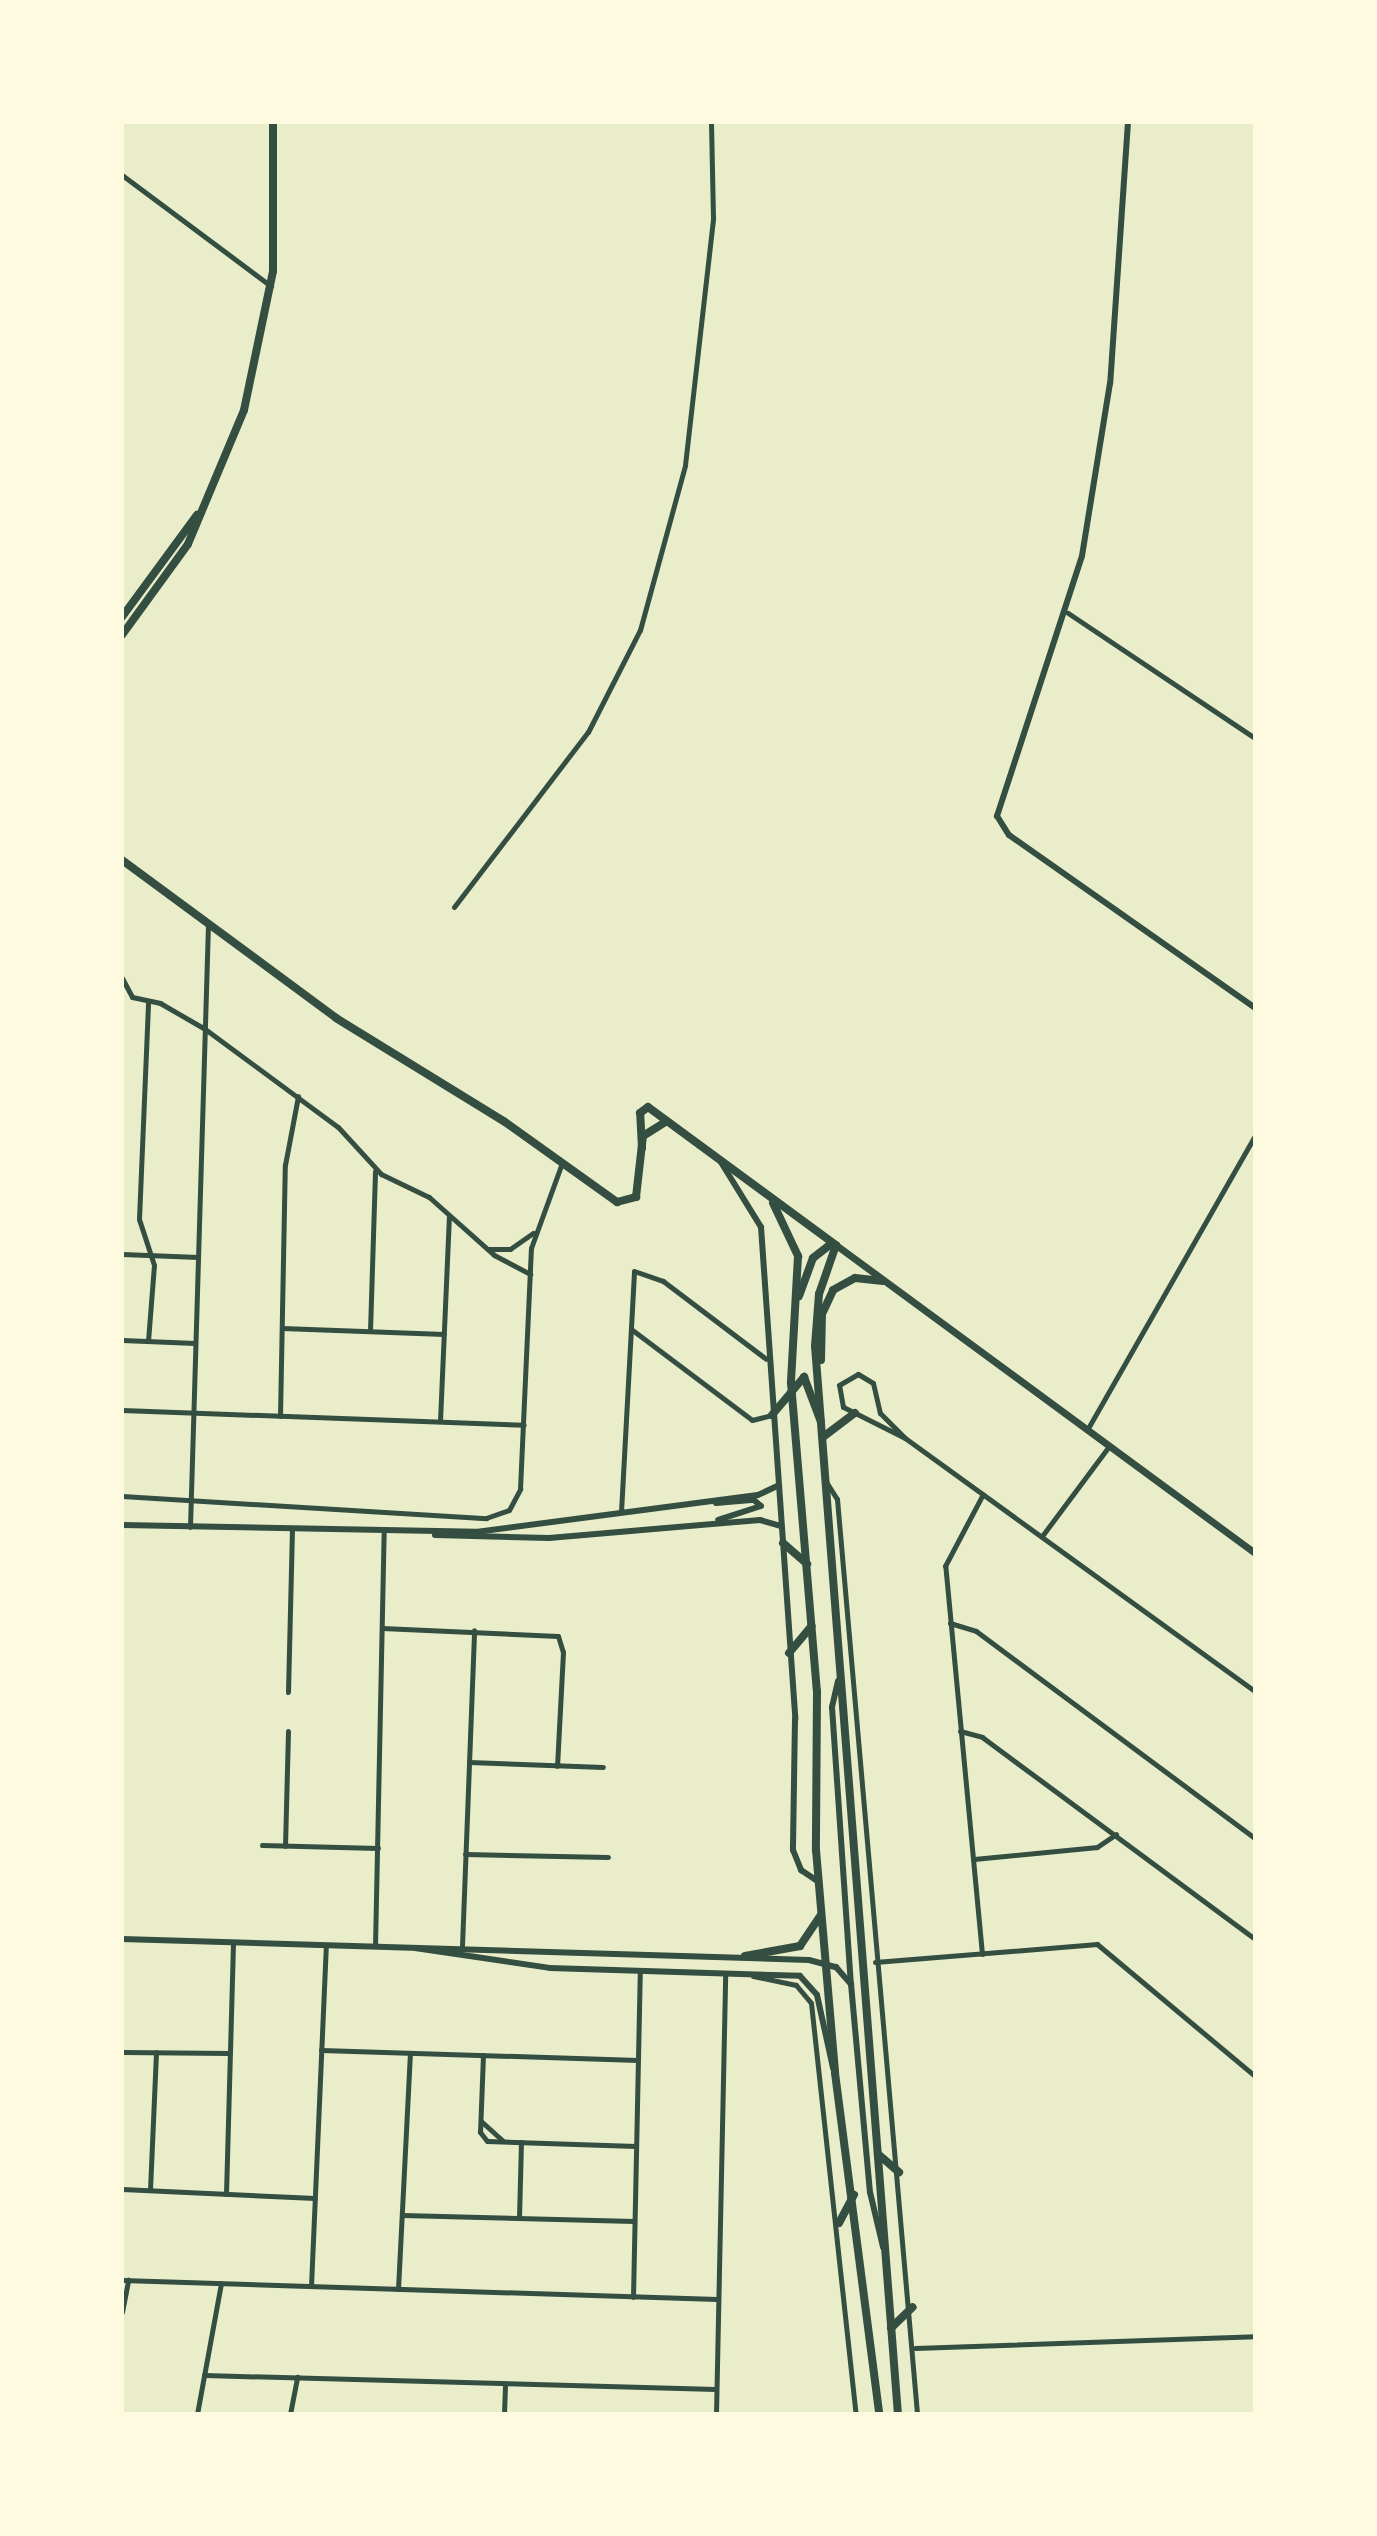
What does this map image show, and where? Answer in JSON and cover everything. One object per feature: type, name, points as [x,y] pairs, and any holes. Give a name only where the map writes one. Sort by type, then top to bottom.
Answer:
[{"type":"main road","points":[[122,635],[180,556],[205,505],[244,410],[271,286],[273,122]]},
{"type":"main road","points":[[122,617],[205,505]]},
{"type":"main road","points":[[122,860],[336,1018],[625,1203],[638,1193],[643,1108],[668,1121],[1255,1553]]},
{"type":"main road","points":[[642,1148],[650,1125],[668,1121]]},
{"type":"main road","points":[[768,1197],[796,1247],[791,1383],[812,1626],[821,1914],[835,2073],[854,2195],[879,2414]]},
{"type":"main road","points":[[792,1336],[809,1265],[834,1244]]},
{"type":"main road","points":[[834,1244],[817,1307],[824,1480],[898,2414]]},
{"type":"main road","points":[[819,1385],[830,1295],[849,1280],[883,1281]]},
{"type":"main road","points":[[791,1383],[810,1380],[821,1423]]},
{"type":"main road","points":[[772,1415],[791,1383]]},
{"type":"main road","points":[[822,1437],[855,1413]]},
{"type":"main road","points":[[783,1543],[807,1564]]},
{"type":"main road","points":[[789,1653],[812,1626]]},
{"type":"main road","points":[[845,1768],[858,1767]]},
{"type":"main road","points":[[745,1956],[800,1946],[821,1914]]},
{"type":"main road","points":[[878,2154],[899,2172]]},
{"type":"main road","points":[[839,2223],[854,2195]]},
{"type":"main road","points":[[891,2328],[913,2307]]},
{"type":"street","points":[[454,907],[588,732],[640,630],[685,465],[713,218],[711,122]]},
{"type":"street","points":[[1128,122],[1107,408],[1068,613],[997,805],[1001,827],[1255,1008]]},
{"type":"street","points":[[122,175],[271,286]]},
{"type":"street","points":[[1068,613],[1255,738]]},
{"type":"street","points":[[190,1527],[208,924]]},
{"type":"street","points":[[122,978],[132,997],[148,1001],[205,1029],[344,1132],[375,1170],[449,1213],[487,1249],[530,1274]]},
{"type":"street","points":[[148,1001],[139,1219],[151,1255],[148,1341]]},
{"type":"street","points":[[280,1416],[285,1165],[298,1096]]},
{"type":"street","points":[[1087,1430],[1255,1135]]},
{"type":"street","points":[[719,1159],[761,1227],[766,1359],[779,1485],[789,1653],[793,1850],[801,1870],[819,1882]]},
{"type":"street","points":[[122,1496],[493,1518],[519,1495],[534,1233],[562,1162]]},
{"type":"street","points":[[370,1331],[375,1170]]},
{"type":"street","points":[[440,1421],[449,1213]]},
{"type":"street","points":[[487,1249],[510,1249],[534,1233]]},
{"type":"street","points":[[122,1254],[198,1257]]},
{"type":"street","points":[[621,1512],[634,1271],[663,1281],[766,1359]]},
{"type":"street","points":[[282,1328],[444,1334]]},
{"type":"street","points":[[631,1329],[752,1420],[772,1415]]},
{"type":"street","points":[[122,1340],[195,1343]]},
{"type":"street","points":[[905,1438],[880,1413],[873,1383],[858,1374],[842,1381],[838,1394],[855,1413],[905,1438],[1254,1688]]},
{"type":"street","points":[[122,1410],[524,1425]]},
{"type":"street","points":[[1042,1536],[1109,1446]]},
{"type":"street","points":[[824,1480],[837,1499],[875,1962],[913,2307],[917,2414]]},
{"type":"street","points":[[428,1533],[704,1501],[779,1485]]},
{"type":"street","points":[[982,1954],[946,1559],[983,1494]]},
{"type":"street","points":[[704,1501],[761,1506],[707,1524]]},
{"type":"street","points":[[122,1525],[549,1538],[760,1520],[781,1526]]},
{"type":"street","points":[[288,1692],[292,1530]]},
{"type":"street","points":[[375,1946],[384,1532]]},
{"type":"street","points":[[950,1623],[976,1631],[1255,1838]]},
{"type":"street","points":[[382,1628],[550,1633],[560,1640],[557,1766]]},
{"type":"street","points":[[462,1946],[474,1630]]},
{"type":"street","points":[[838,1681],[832,1707],[851,1984],[870,2192],[887,2258]]},
{"type":"street","points":[[285,1846],[288,1731]]},
{"type":"street","points":[[960,1731],[982,1737],[1255,1939]]},
{"type":"street","points":[[469,1762],[603,1767]]},
{"type":"street","points":[[974,1859],[1097,1847],[1116,1834]]},
{"type":"street","points":[[262,1845],[378,1848]]},
{"type":"street","points":[[465,1854],[608,1857]]},
{"type":"street","points":[[122,1939],[745,1956],[826,1962],[851,1984]]},
{"type":"street","points":[[226,2194],[233,1942]]},
{"type":"street","points":[[311,2286],[326,1945]]},
{"type":"street","points":[[875,1962],[1101,1945],[1255,2076]]},
{"type":"street","points":[[411,1947],[640,1972],[745,1973],[809,1982],[835,2073]]},
{"type":"street","points":[[633,2297],[640,1972]]},
{"type":"street","points":[[716,2414],[717,2299],[725,2221],[725,1973]]},
{"type":"street","points":[[745,1973],[796,1985],[809,1997],[839,2223],[856,2414]]},
{"type":"street","points":[[321,2050],[638,2060]]},
{"type":"street","points":[[122,2052],[230,2053]]},
{"type":"street","points":[[150,2190],[156,2052]]},
{"type":"street","points":[[398,2289],[410,2053]]},
{"type":"street","points":[[483,2055],[482,2121],[505,2141],[636,2146]]},
{"type":"street","points":[[519,2218],[521,2142]]},
{"type":"street","points":[[122,2189],[315,2198]]},
{"type":"street","points":[[402,2215],[634,2221]]},
{"type":"street","points":[[122,2312],[125,2280],[717,2299]]},
{"type":"street","points":[[197,2414],[221,2283]]},
{"type":"street","points":[[915,2348],[1255,2336]]},
{"type":"street","points":[[204,2375],[716,2389]]},
{"type":"street","points":[[290,2414],[297,2377]]},
{"type":"street","points":[[504,2414],[505,2384]]}]
